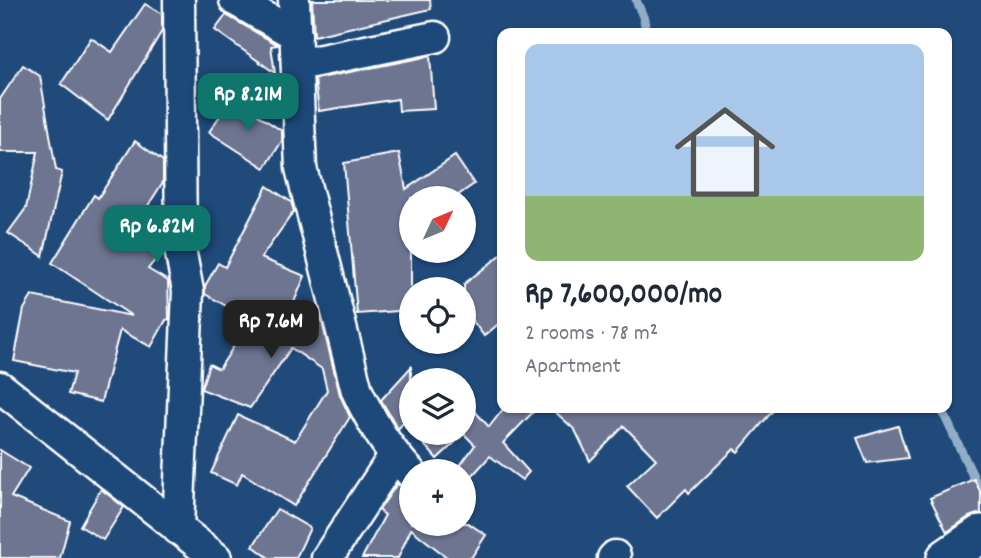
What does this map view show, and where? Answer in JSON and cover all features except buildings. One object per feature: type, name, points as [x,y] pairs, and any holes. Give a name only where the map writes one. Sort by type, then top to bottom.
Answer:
[{"type":"street","points":[[178,529],[188,291],[181,254],[179,0]]},
{"type":"street","points":[[236,0],[296,35]]},
{"type":"street","points":[[294,0],[300,168],[357,390],[399,459]]},
{"type":"street","points":[[297,65],[435,37]]},
{"type":"street","points":[[0,387],[216,558]]},
{"type":"street","points":[[327,558],[399,470]]},
{"type":"waterway","points":[[636,0],[645,28]]},
{"type":"waterway","points":[[943,413],[981,493]]}]
